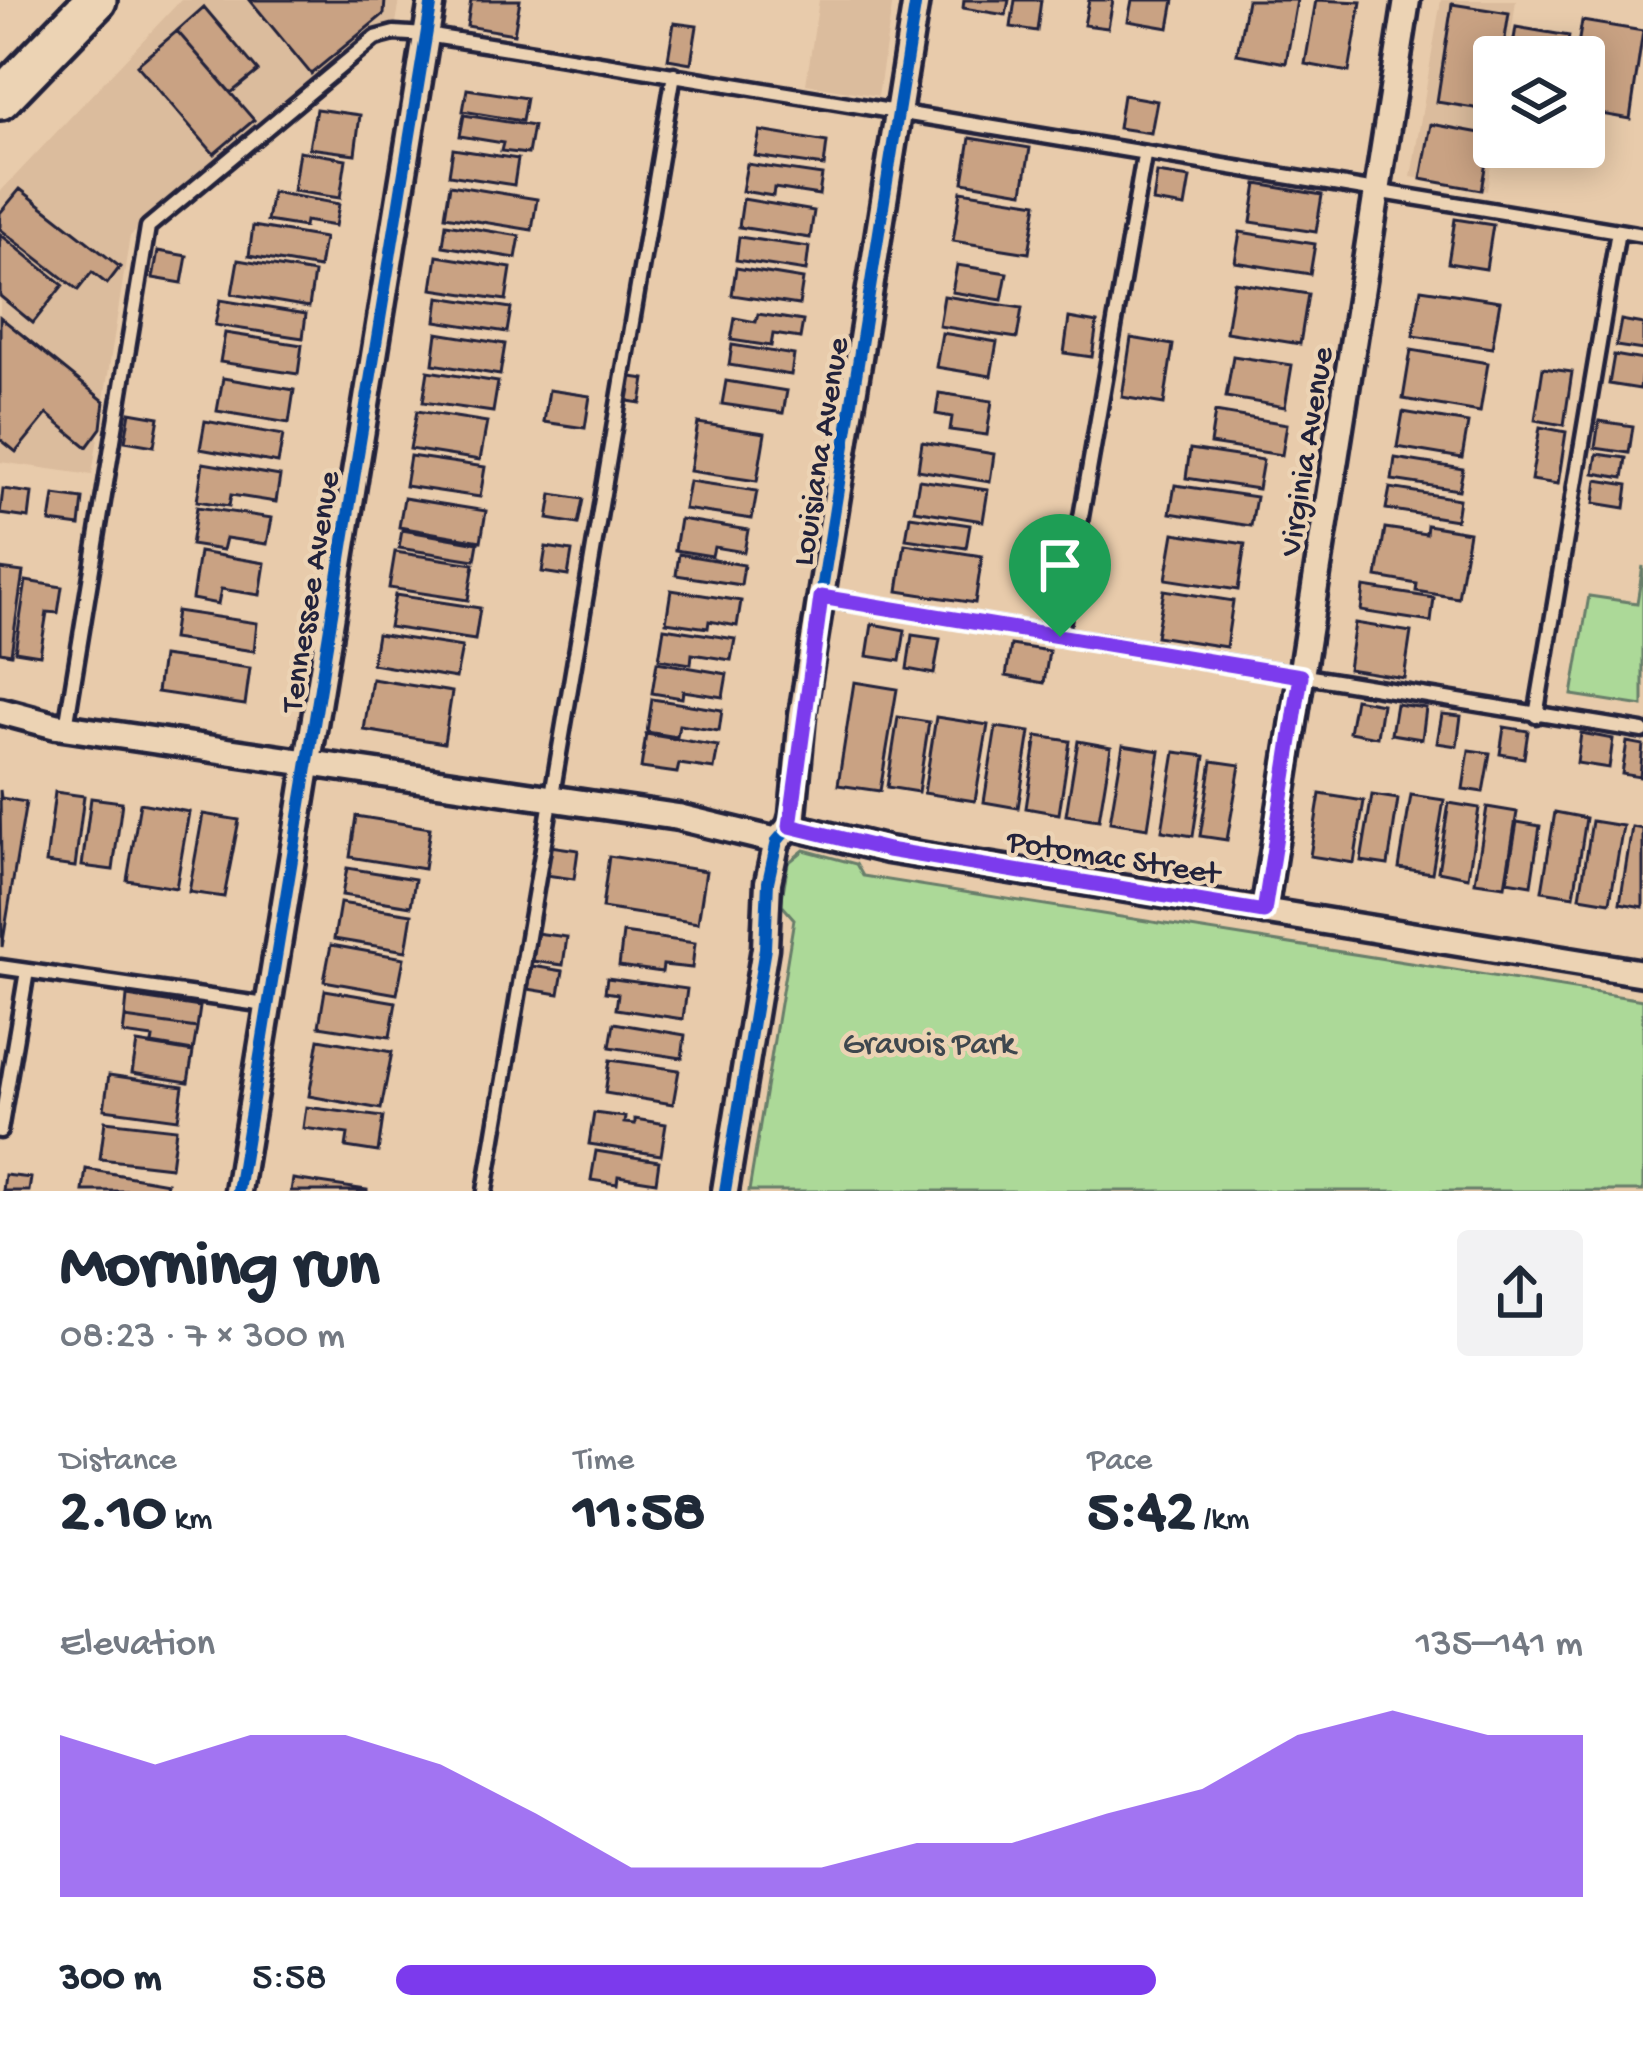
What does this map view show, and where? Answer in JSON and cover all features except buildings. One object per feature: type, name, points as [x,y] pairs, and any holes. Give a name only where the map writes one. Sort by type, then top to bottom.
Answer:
[{"type":"main road","points":[[0,99],[96,0]]},
{"type":"street","name":"Tennessee Avenue","points":[[238,1191],[432,0]]},
{"type":"street","name":"Louisiana Avenue","points":[[725,1191],[765,948],[768,882],[783,834],[916,0]]},
{"type":"street","name":"Virginia Avenue","points":[[1264,912],[1407,0]]},
{"type":"street","name":"Potomac Street","points":[[0,712],[66,728],[553,796],[1643,973]]},
{"type":"lane","points":[[66,728],[148,227],[375,38],[394,33],[426,35],[1643,236]]},
{"type":"lane","points":[[485,1191],[674,74]]},
{"type":"lane","points":[[1060,637],[1144,155]]},
{"type":"lane","points":[[1536,716],[1618,231]]},
{"type":"lane","points":[[821,597],[1643,731]]},
{"type":"lane","points":[[0,967],[266,1005]]},
{"type":"lane","points":[[0,1131],[27,971]]},
{"type":"shaded area","points":[[181,0],[400,0],[396,23],[383,28],[130,236],[92,475],[0,462],[0,192]]},
{"type":"shaded area","points":[[819,0],[893,0],[878,96],[806,84]]},
{"type":"shaded area","points":[[1441,0],[1516,0],[1511,36],[1473,36],[1473,168],[1490,168],[1487,191],[1411,177]]},
{"type":"green space","points":[[1643,566],[1643,706],[1572,695],[1589,596],[1637,603]]},
{"type":"green space","name":"Gravois Park","points":[[804,850],[856,864],[863,876],[1643,1000],[1643,1191],[749,1191],[794,919],[781,904],[788,863]]},
{"type":"cycle path","points":[[238,1191],[432,0]]},
{"type":"cycle path","points":[[725,1191],[765,948],[768,882],[777,841],[793,815],[802,715],[916,0]]},
{"type":"route","points":[[821,597],[1060,637],[1301,676],[1264,912],[888,850],[790,826],[821,597]]}]
